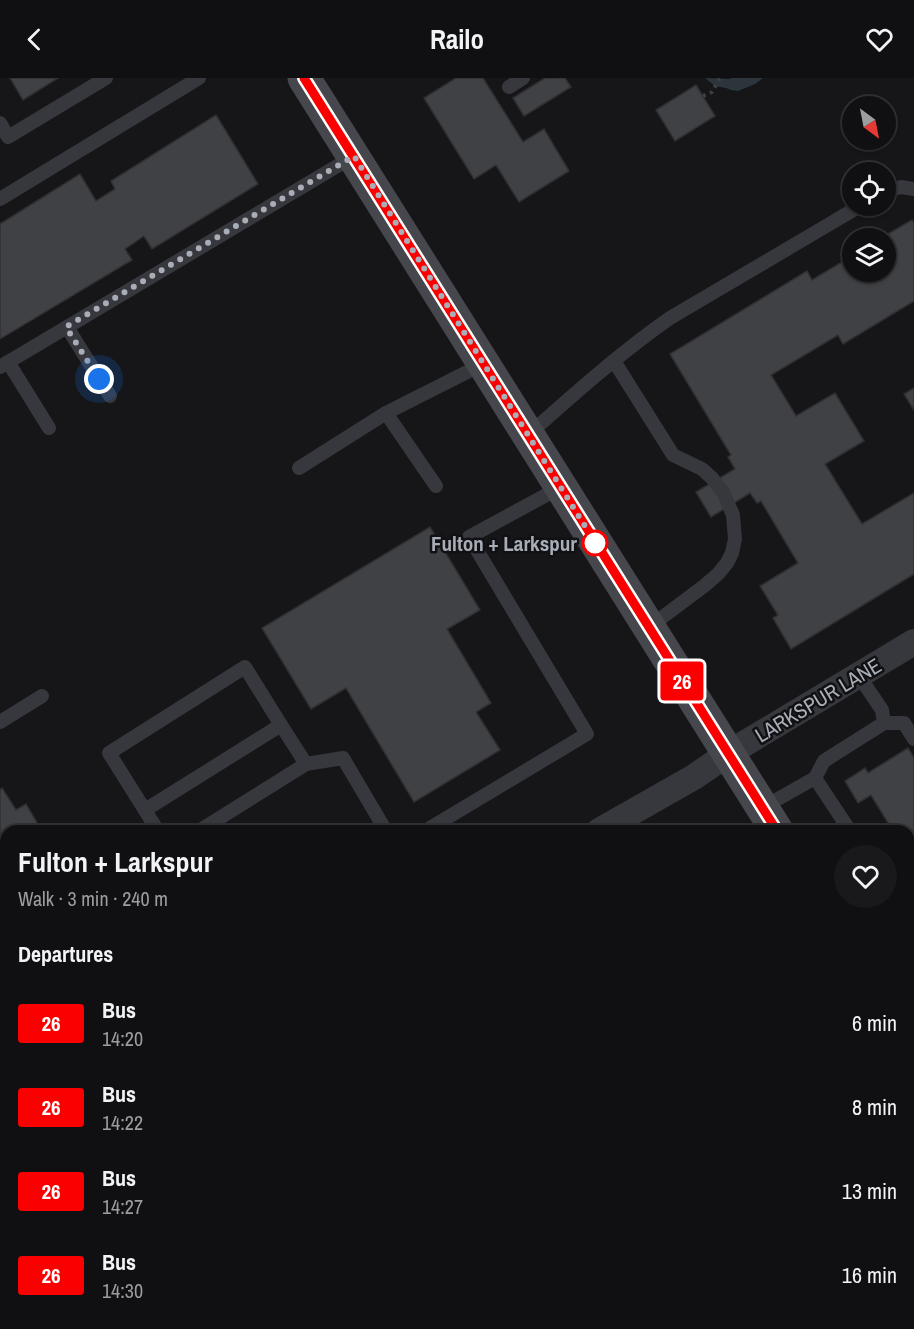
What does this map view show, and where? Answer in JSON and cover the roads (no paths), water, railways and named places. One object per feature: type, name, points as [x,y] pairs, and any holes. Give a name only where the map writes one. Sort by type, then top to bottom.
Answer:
[{"type":"main road","points":[[304,78],[770,819]]},
{"type":"street","name":"LARKSPUR LANE","points":[[610,825],[694,777],[729,753],[914,642]]},
{"type":"lane","points":[[0,123],[8,137],[106,78]]},
{"type":"lane","points":[[0,199],[199,78]]},
{"type":"lane","points":[[509,87],[523,78]]},
{"type":"lane","points":[[49,428],[4,364],[354,156]]},
{"type":"lane","points":[[896,188],[914,189]]},
{"type":"lane","points":[[528,435],[614,361],[670,318],[843,216]]},
{"type":"lane","points":[[66,327],[110,396]]},
{"type":"lane","points":[[614,361],[673,455],[702,469],[712,478],[728,503],[735,527],[732,553],[718,574],[648,628]]},
{"type":"lane","points":[[299,468],[386,413],[483,364]]},
{"type":"lane","points":[[386,413],[436,486]]},
{"type":"lane","points":[[434,825],[587,734],[469,537],[561,487]]},
{"type":"lane","points":[[154,825],[109,753],[245,667],[306,764]]},
{"type":"lane","points":[[859,676],[882,710],[884,723]]},
{"type":"lane","points":[[0,722],[42,696]]},
{"type":"lane","points":[[770,819],[815,778],[824,761],[884,723],[904,723],[914,739]]},
{"type":"lane","points":[[145,810],[281,725]]},
{"type":"lane","points":[[209,825],[306,764],[342,758],[382,825]]},
{"type":"lane","points":[[815,778],[845,825]]},
{"type":"place","name":"Fulton + Larkspur","points":[[595,543]]}]
